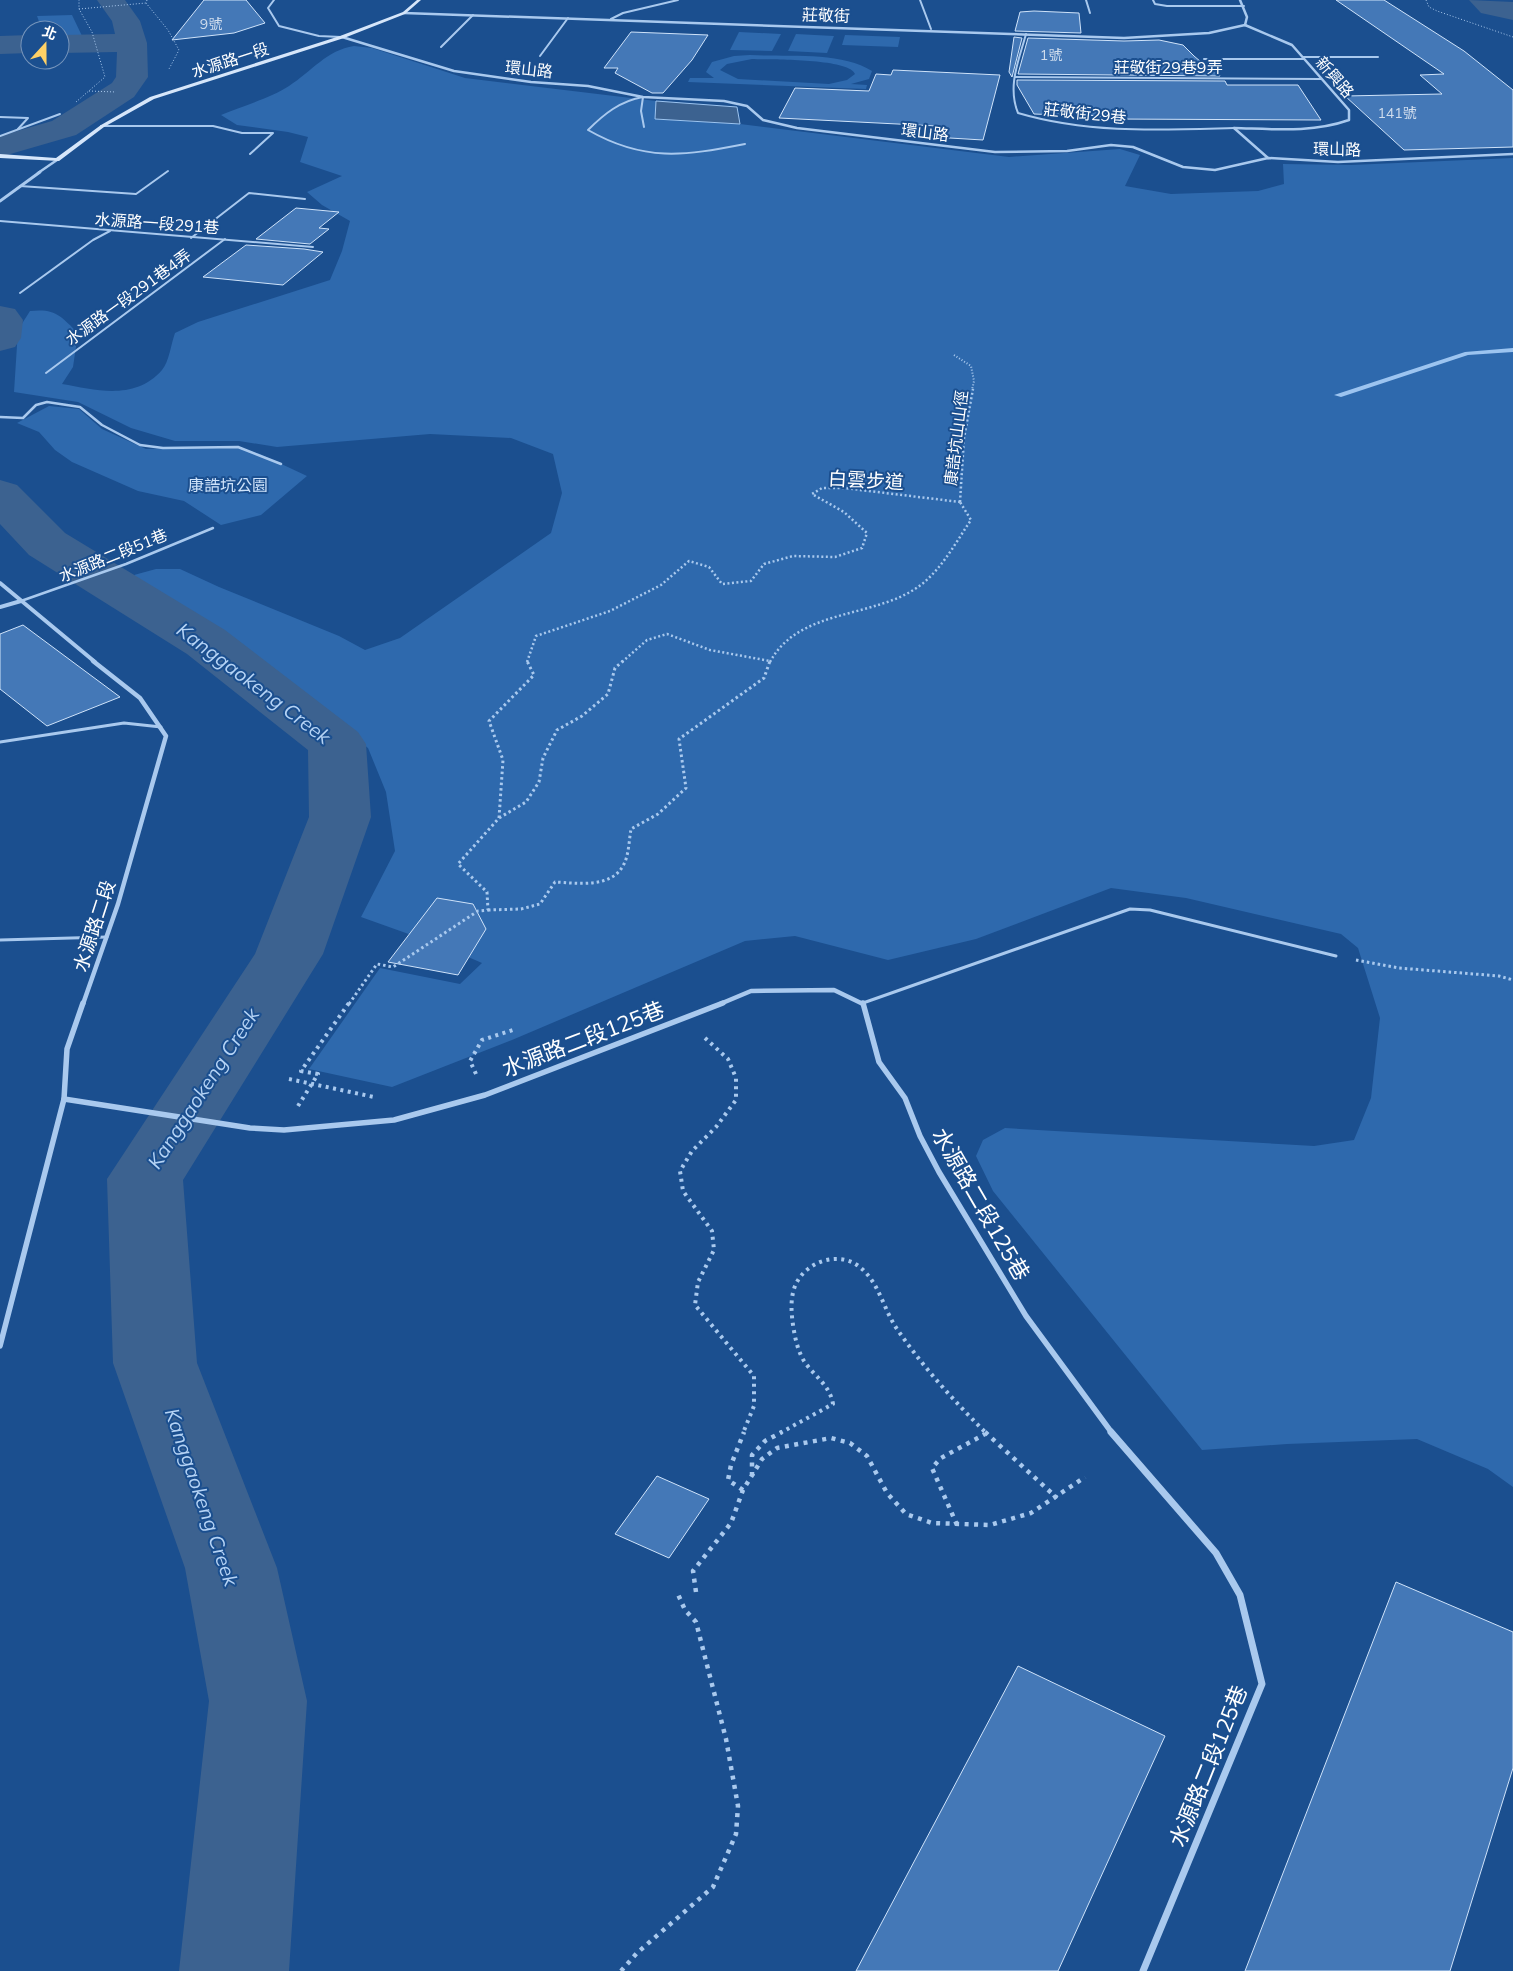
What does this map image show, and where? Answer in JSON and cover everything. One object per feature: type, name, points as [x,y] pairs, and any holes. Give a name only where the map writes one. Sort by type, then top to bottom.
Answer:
[{"type":"street","name":"水源路一段","points":[[57,160],[101,126],[123,112],[152,98],[342,37],[404,13],[419,0]]},
{"type":"street","points":[[1240,0],[1247,17],[1245,25]]},
{"type":"street","name":"莊敬街","points":[[404,13],[1141,37],[1209,33],[1245,25]]},
{"type":"street","name":"新興路","points":[[1234,128],[1336,126],[1349,120],[1349,110],[1292,45],[1272,34],[1245,25]]},
{"type":"street","name":"環山路","points":[[342,37],[454,71],[531,82],[588,86],[643,97],[724,101],[747,106],[755,115],[763,120],[797,128],[995,152],[1028,153],[1111,145],[1126,146],[1183,167],[1215,170],[1268,158],[1338,162],[1513,154]]},
{"type":"street","points":[[1234,128],[1268,158]]},
{"type":"street","points":[[0,156],[57,160]]},
{"type":"street","points":[[0,201],[57,160]]},
{"type":"street","points":[[0,583],[140,698],[161,727]]},
{"type":"street","points":[[0,606],[21,601]]},
{"type":"street","name":"水源路二段","points":[[0,1346],[64,1099],[67,1049],[107,937],[166,736],[161,727]]},
{"type":"street","name":"水源路二段125巷","points":[[64,1099],[250,1128],[284,1130],[394,1120],[486,1095],[685,1019],[751,991],[834,990],[863,1003],[879,1062],[905,1098],[920,1136],[939,1172],[1026,1316],[1115,1437],[1216,1553],[1240,1595],[1262,1684],[1143,1971]]},
{"type":"lane","points":[[274,0],[268,8],[279,26],[319,36],[342,37]]},
{"type":"lane","points":[[611,20],[623,12],[678,0]]},
{"type":"lane","points":[[920,0],[931,29]]},
{"type":"lane","points":[[1086,0],[1090,13]]},
{"type":"lane","points":[[1153,0],[1155,4],[1167,6],[1244,6]]},
{"type":"lane","points":[[442,47],[473,15]]},
{"type":"lane","points":[[540,56],[568,18]]},
{"type":"lane","name":"莊敬街29巷","points":[[1026,34],[1015,77],[1012,103],[1018,113],[1044,122],[1118,130],[1234,128]]},
{"type":"lane","points":[[1204,59],[1378,57]]},
{"type":"lane","name":"莊敬街29巷9弄","points":[[1015,77],[1321,79]]},
{"type":"lane","points":[[644,128],[640,111],[643,97],[628,99],[601,116],[588,130],[602,140],[632,150],[661,156],[690,155],[745,144]]},
{"type":"lane","points":[[0,136],[60,114]]},
{"type":"lane","points":[[0,117],[28,118],[17,131]]},
{"type":"lane","points":[[101,126],[213,126],[242,133],[273,133],[250,154]]},
{"type":"lane","points":[[20,186],[136,194],[168,171]]},
{"type":"lane","points":[[191,238],[249,193],[305,199]]},
{"type":"lane","name":"水源路一段291巷","points":[[0,221],[313,247]]},
{"type":"lane","points":[[20,293],[93,240],[110,231]]},
{"type":"lane","name":"水源路一段291巷4弄","points":[[46,373],[225,239]]},
{"type":"lane","points":[[0,418],[23,418],[36,405],[47,402],[80,407],[102,425],[140,445],[163,448],[238,447],[282,464]]},
{"type":"lane","name":"水源路二段51巷","points":[[21,601],[126,564],[213,528]]},
{"type":"lane","points":[[0,742],[124,723],[161,727]]},
{"type":"lane","points":[[863,1003],[1130,909],[1150,910],[1336,956]]},
{"type":"lane","points":[[0,940],[107,937]]},
{"type":"path","points":[[60,114],[105,77],[92,32],[79,10],[79,0]]},
{"type":"path","points":[[1426,0],[1429,7],[1437,11],[1513,37]]},
{"type":"path","points":[[79,10],[146,3]]},
{"type":"path","points":[[146,3],[168,30],[179,50],[168,71]]},
{"type":"path","name":"康誥坑山山徑","points":[[954,355],[971,366],[974,381],[964,438],[960,502]]},
{"type":"path","name":"白雲步道","points":[[499,818],[503,760],[489,721],[534,675],[527,662],[536,636],[610,611],[661,585],[689,562],[703,563],[711,567],[722,584],[751,581],[764,564],[793,556],[835,557],[862,548],[867,533],[844,512],[812,494],[822,488],[844,488],[960,502]]},
{"type":"path","points":[[298,1106],[318,1074],[301,1071],[377,964],[393,967],[478,912],[521,909],[540,904],[556,882],[583,883],[610,879],[624,866],[631,829],[658,814],[686,788],[680,740],[764,678],[770,660],[780,646],[811,626],[896,598],[922,584],[942,563],[971,520],[960,502]]},
{"type":"path","points":[[488,910],[488,892],[458,864],[499,818],[526,802],[538,782],[543,758],[557,730],[582,716],[608,694],[615,668],[647,640],[667,634],[710,650],[770,660]]},
{"type":"path","points":[[1336,956],[1399,968],[1498,976],[1513,980]]},
{"type":"path","points":[[486,1095],[470,1061],[482,1040],[516,1029]]},
{"type":"path","points":[[705,1038],[728,1059],[736,1078],[736,1100],[716,1127],[692,1152],[680,1171],[683,1191],[712,1231],[714,1250],[698,1282],[695,1305],[737,1358],[754,1376],[754,1406],[731,1465],[728,1480],[743,1490]]},
{"type":"path","points":[[289,1080],[383,1099],[394,1120]]},
{"type":"path","points":[[752,1476],[752,1455],[766,1442],[833,1404],[832,1394],[802,1357],[792,1318],[793,1292],[798,1278],[812,1264],[836,1259],[856,1264],[869,1277],[896,1327],[930,1372],[985,1434],[1057,1498]]},
{"type":"path","points":[[958,1525],[932,1468],[941,1458],[985,1434]]},
{"type":"path","points":[[696,1592],[693,1572],[731,1523],[743,1490],[762,1459],[777,1448],[831,1438],[850,1443],[868,1456],[887,1493],[906,1514],[932,1523],[990,1525],[1031,1513],[1057,1498],[1085,1477]]},
{"type":"path","points":[[622,1971],[637,1953],[713,1887],[736,1834],[738,1806],[726,1739],[696,1622],[684,1610],[677,1592]]},
{"type":"green space","points":[[72,15],[82,36],[70,37],[70,20],[38,20],[37,16]]},
{"type":"green space","points":[[739,32],[781,34],[772,51],[730,50]]},
{"type":"green space","points":[[796,34],[834,36],[827,53],[788,51]]},
{"type":"green space","points":[[845,35],[900,37],[898,47],[842,45]]},
{"type":"green space","points":[[354,46],[372,48],[465,78],[656,101],[655,119],[740,124],[1009,157],[1120,149],[1140,155],[1125,186],[1171,194],[1258,191],[1284,184],[1283,164],[1351,165],[1513,158],[1513,1487],[1488,1469],[1417,1439],[1287,1444],[1202,1450],[993,1191],[976,1156],[983,1140],[1005,1128],[1314,1146],[1354,1140],[1371,1098],[1380,1018],[1358,948],[1341,934],[1186,898],[1111,888],[976,939],[888,960],[795,936],[745,941],[512,1040],[392,1087],[309,1069],[380,968],[460,984],[482,963],[445,947],[361,917],[395,851],[386,792],[368,748],[317,709],[279,675],[145,589],[134,575],[156,569],[180,569],[339,636],[365,650],[400,638],[551,533],[562,493],[553,454],[511,438],[430,434],[277,447],[239,441],[175,441],[131,428],[78,402],[14,392],[18,330],[30,311],[39,310],[57,314],[78,333],[73,367],[62,384],[88,389],[127,390],[151,380],[162,370],[168,358],[175,333],[198,322],[330,280],[342,251],[350,221],[322,205],[307,192],[342,176],[300,162],[308,137],[288,132],[237,125],[221,115],[282,90],[328,56],[344,48]]},
{"type":"green space","points":[[734,56],[813,56],[845,60],[872,71],[869,79],[851,84],[867,85],[866,89],[688,82],[690,78],[714,78],[706,72],[712,62]],"holes":[[[752,59],[824,62],[850,69],[855,74],[847,80],[829,84],[738,79],[720,70],[727,64]]]},
{"type":"green space","name":"康誥坑公園","points":[[49,406],[79,409],[102,429],[146,449],[238,447],[260,454],[307,476],[261,515],[221,525],[184,501],[138,491],[72,462],[55,450],[39,432],[17,423]]},
{"type":"shaded area","points":[[656,101],[737,107],[740,124],[655,119]]},
{"type":"building","points":[[204,0],[246,0],[265,23],[234,33],[172,40]]},
{"type":"building","points":[[1336,0],[1384,0],[1464,51],[1513,90],[1513,147],[1404,150],[1345,96],[1442,94],[1420,75],[1444,74]]},
{"type":"building","points":[[1020,12],[1079,13],[1081,33],[1015,31]]},
{"type":"building","points":[[631,32],[708,35],[692,60],[663,93],[652,93],[615,73],[618,68],[604,68]]},
{"type":"building","points":[[1014,37],[1022,38],[1012,77],[1009,72]]},
{"type":"building","points":[[1028,38],[1124,41],[1159,40],[1183,45],[1207,67],[1216,70],[1220,76],[1018,74]]},
{"type":"building","points":[[893,70],[1000,75],[983,140],[933,137],[937,126],[779,118],[795,88],[869,91],[876,74],[891,75]]},
{"type":"building","points":[[1017,80],[1225,81],[1227,85],[1298,85],[1321,120],[1111,119],[1063,110],[1060,115],[1034,114],[1017,85]]},
{"type":"building","points":[[296,208],[339,212],[319,228],[329,229],[310,244],[256,239]]},
{"type":"building","points":[[246,245],[323,252],[283,285],[203,277]]},
{"type":"building","points":[[23,625],[120,697],[47,726],[0,689],[0,634]]},
{"type":"building","points":[[437,898],[473,904],[486,929],[458,975],[388,962]]},
{"type":"building","points":[[657,1476],[709,1499],[669,1558],[615,1534]]},
{"type":"building","points":[[1396,1582],[1513,1632],[1513,1768],[1450,1971],[1245,1971]]},
{"type":"building","points":[[1018,1666],[1165,1736],[1058,1971],[856,1971]]},
{"type":"waterway","name":"Kanggaokeng Creek","points":[[111,0],[126,21],[132,43]]},
{"type":"waterway","points":[[1483,0],[1491,7],[1513,11]]},
{"type":"waterway","name":"Kanggaokeng Creek","points":[[0,147],[64,128],[123,90],[132,77],[132,43]]},
{"type":"waterway","points":[[70,44],[132,43]]},
{"type":"waterway","points":[[0,45],[20,44]]},
{"type":"waterway","name":"Kanggaokeng Creek","points":[[0,318],[2,320],[0,338]]},
{"type":"waterway","points":[[1338,395],[1467,353],[1513,350]]},
{"type":"waterway","name":"Kanggaokeng Creek","points":[[0,495],[47,544],[206,642],[337,744],[340,817],[289,954],[145,1179],[155,1363],[231,1568],[258,1701],[234,1971]]}]
